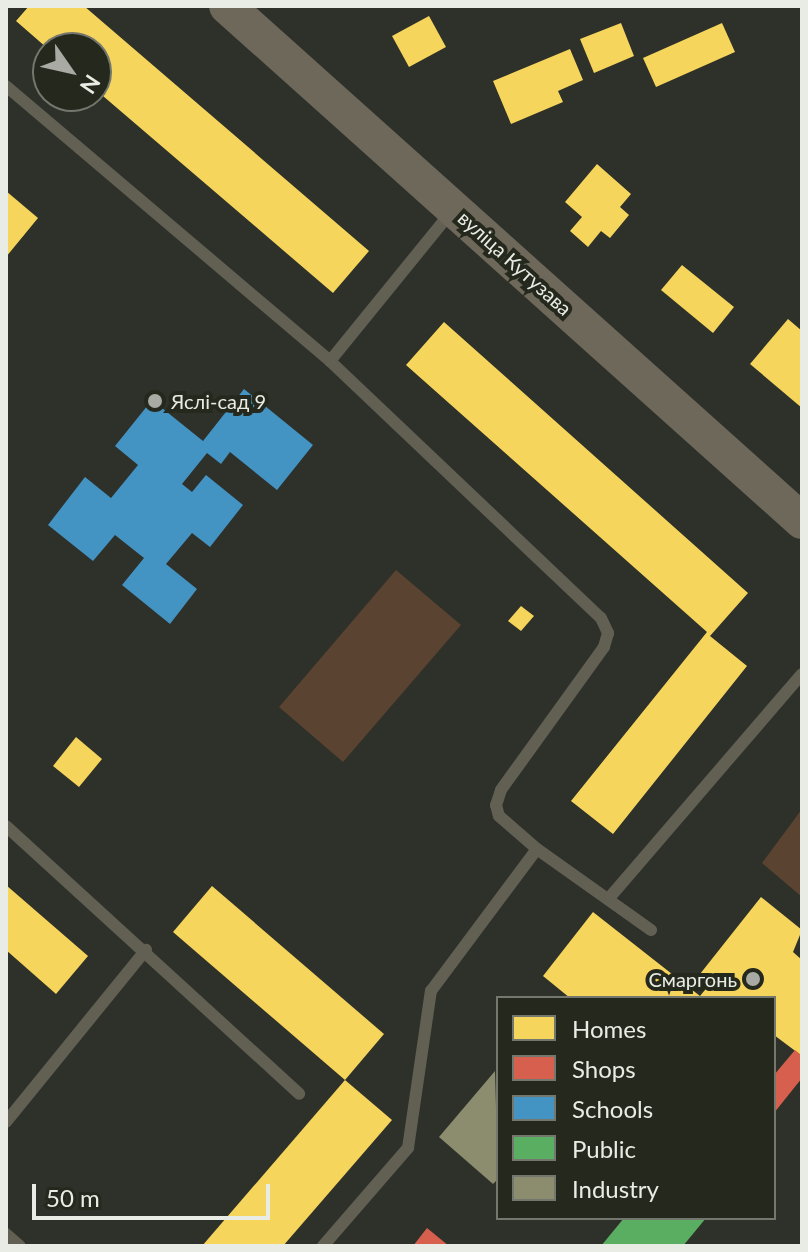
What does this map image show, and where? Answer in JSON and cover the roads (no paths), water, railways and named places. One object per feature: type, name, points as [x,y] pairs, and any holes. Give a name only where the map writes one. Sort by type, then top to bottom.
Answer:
[{"type":"main road","name":"вуліца Кутузава","points":[[227,6],[802,521]]},
{"type":"lane","points":[[6,86],[330,361],[601,618],[608,633],[604,647],[501,790],[496,805],[499,816],[537,849],[610,897],[651,930]]},
{"type":"lane","points":[[330,361],[454,209]]},
{"type":"lane","points":[[610,897],[802,674]]},
{"type":"lane","points":[[6,826],[146,950],[299,1094]]},
{"type":"lane","points":[[323,1246],[408,1148],[431,991],[537,849]]},
{"type":"lane","points":[[6,1122],[146,950]]},
{"type":"lane","points":[[6,1234],[20,1246]]},
{"type":"place","name":"Яслі-сад 9","points":[[155,401]]},
{"type":"place","name":"Смаргонь","points":[[753,979]]}]
